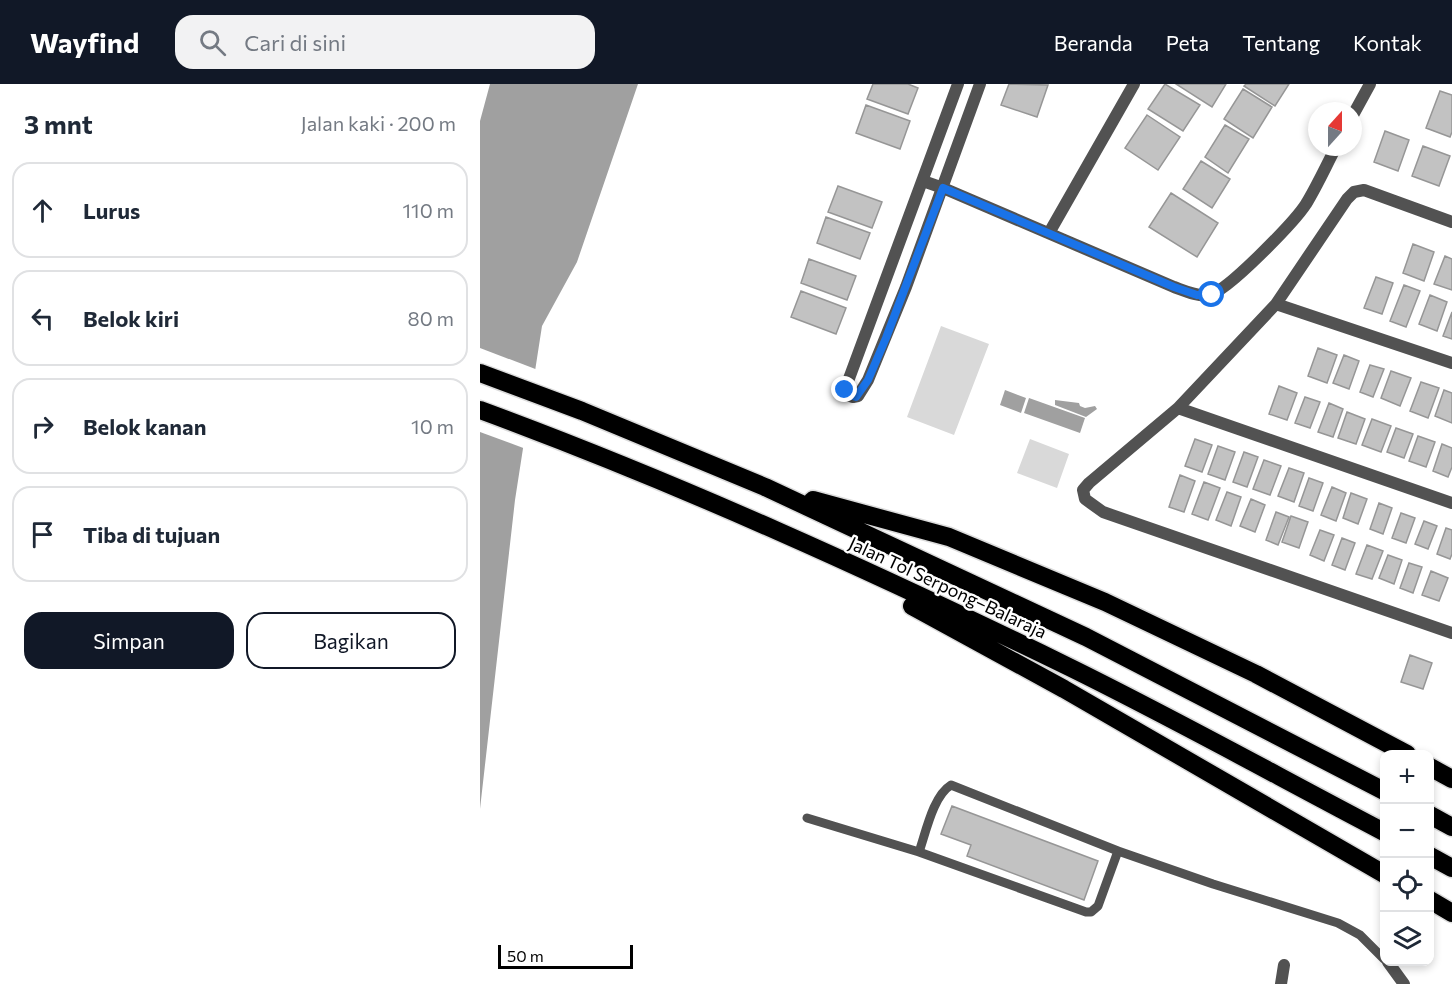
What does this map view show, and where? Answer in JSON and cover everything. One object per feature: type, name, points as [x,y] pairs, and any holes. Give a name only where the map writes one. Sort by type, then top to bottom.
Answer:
[{"type":"highway","name":"Jalan Tol Serpong–Balaraja","points":[[480,373],[582,411],[765,487],[1086,637],[1380,789]]},
{"type":"highway","name":"Jalan Tol Serpong–Balaraja","points":[[480,410],[571,444],[758,521],[1070,668],[1380,830]]},
{"type":"highway","points":[[765,487],[949,537],[1105,602],[1256,674],[1399,750]]},
{"type":"highway","points":[[758,521],[1064,689],[1380,872]]},
{"type":"highway","points":[[1434,768],[1452,778]]},
{"type":"highway","points":[[1434,817],[1452,827]]},
{"type":"highway","points":[[1434,858],[1452,868]]},
{"type":"highway","points":[[1434,902],[1452,913]]},
{"type":"street","points":[[958,84],[844,391],[849,396],[858,396],[868,380],[906,287],[980,84]]},
{"type":"street","points":[[1049,233],[1134,84]]},
{"type":"street","points":[[1360,102],[1370,84]]},
{"type":"street","points":[[923,181],[1174,287],[1197,295],[1212,295],[1221,290],[1306,205],[1331,156]]},
{"type":"street","points":[[1452,222],[1364,190],[1354,192],[1276,304],[1178,408],[1083,490],[1085,499],[1103,512],[1452,633]]},
{"type":"street","points":[[1276,304],[1452,363]]},
{"type":"street","points":[[1178,408],[1452,503]]},
{"type":"street","points":[[1281,984],[1284,965]]},
{"type":"street","points":[[1390,966],[1404,984]]},
{"type":"lane","points":[[919,852],[938,798],[951,785],[1118,851],[1213,884],[1338,923],[1360,935],[1380,955]]},
{"type":"lane","points":[[807,818],[919,852],[1086,912],[1092,912],[1098,906],[1118,851]]},
{"type":"shaded area","points":[[490,84],[638,84],[577,262],[542,326],[515,500],[480,809],[480,121]]},
{"type":"shaded area","points":[[941,326],[989,344],[954,435],[907,417]]},
{"type":"shaded area","points":[[1005,390],[1026,398],[1021,413],[1000,405]]},
{"type":"shaded area","points":[[1029,398],[1085,418],[1080,433],[1024,413]]},
{"type":"shaded area","points":[[1055,400],[1079,403],[1085,408],[1095,406],[1097,409],[1086,417],[1055,405]]},
{"type":"shaded area","points":[[1030,439],[1069,454],[1057,488],[1017,473]]},
{"type":"pier","points":[[480,348],[538,370],[526,449],[480,432]]},
{"type":"building","points":[[873,84],[908,84],[918,88],[908,114],[867,99]]},
{"type":"building","points":[[1009,84],[1048,85],[1037,117],[1001,105]]},
{"type":"building","points":[[1165,84],[1200,105],[1183,131],[1148,109]]},
{"type":"building","points":[[1176,84],[1226,84],[1212,107]]},
{"type":"building","points":[[1246,84],[1289,84],[1275,106],[1244,86]]},
{"type":"building","points":[[1243,89],[1272,107],[1253,138],[1224,119]]},
{"type":"building","points":[[1440,91],[1452,95],[1450,137],[1426,128]]},
{"type":"building","points":[[866,105],[910,121],[900,149],[856,133]]},
{"type":"building","points":[[1147,115],[1180,137],[1158,170],[1125,148]]},
{"type":"building","points":[[1225,125],[1249,139],[1228,173],[1205,157]]},
{"type":"building","points":[[1385,131],[1409,140],[1398,171],[1374,162]]},
{"type":"building","points":[[1423,146],[1450,156],[1439,186],[1412,176]]},
{"type":"building","points":[[1201,161],[1230,179],[1212,208],[1183,189]]},
{"type":"building","points":[[838,186],[882,202],[872,228],[828,212]]},
{"type":"building","points":[[1171,193],[1218,223],[1197,257],[1149,227]]},
{"type":"building","points":[[826,217],[870,233],[860,259],[817,243]]},
{"type":"building","points":[[1413,244],[1434,252],[1424,281],[1403,273]]},
{"type":"building","points":[[1445,256],[1452,259],[1452,290],[1434,284]]},
{"type":"building","points":[[809,259],[856,276],[847,300],[801,283]]},
{"type":"building","points":[[1376,277],[1393,283],[1382,314],[1364,308]]},
{"type":"building","points":[[1404,285],[1420,291],[1406,327],[1390,321]]},
{"type":"building","points":[[801,291],[846,308],[836,334],[791,317]]},
{"type":"building","points":[[1430,295],[1447,302],[1437,331],[1419,324]]},
{"type":"building","points":[[1452,312],[1452,339],[1443,336]]},
{"type":"building","points":[[1318,348],[1337,355],[1327,383],[1308,376]]},
{"type":"building","points":[[1344,355],[1359,361],[1349,389],[1333,383]]},
{"type":"building","points":[[1370,365],[1384,369],[1373,397],[1360,392]]},
{"type":"building","points":[[1391,371],[1411,378],[1400,406],[1381,398]]},
{"type":"building","points":[[1421,382],[1439,388],[1428,418],[1410,411]]},
{"type":"building","points":[[1279,386],[1297,393],[1287,420],[1269,414]]},
{"type":"building","points":[[1444,390],[1452,393],[1452,423],[1435,416]]},
{"type":"building","points":[[1305,397],[1320,402],[1310,428],[1295,423]]},
{"type":"building","points":[[1329,403],[1343,409],[1333,437],[1318,432]]},
{"type":"building","points":[[1347,412],[1365,419],[1356,444],[1338,438]]},
{"type":"building","points":[[1372,419],[1391,426],[1381,452],[1362,445]]},
{"type":"building","points":[[1396,428],[1413,434],[1404,458],[1387,452]]},
{"type":"building","points":[[1418,436],[1435,442],[1426,467],[1409,461]]},
{"type":"building","points":[[1195,439],[1212,445],[1202,472],[1185,466]]},
{"type":"building","points":[[1442,444],[1452,448],[1452,467],[1448,477],[1433,471]]},
{"type":"building","points":[[1218,446],[1235,452],[1225,480],[1208,474]]},
{"type":"building","points":[[1244,452],[1258,457],[1247,487],[1233,482]]},
{"type":"building","points":[[1264,460],[1281,466],[1270,495],[1253,489]]},
{"type":"building","points":[[1289,468],[1304,473],[1294,502],[1278,496]]},
{"type":"building","points":[[1180,475],[1195,481],[1184,512],[1169,507]]},
{"type":"building","points":[[1309,478],[1323,483],[1313,511],[1299,506]]},
{"type":"building","points":[[1204,482],[1220,488],[1208,520],[1192,514]]},
{"type":"building","points":[[1332,487],[1346,493],[1336,521],[1321,515]]},
{"type":"building","points":[[1227,492],[1241,497],[1231,526],[1216,520]]},
{"type":"building","points":[[1351,493],[1367,499],[1358,524],[1343,518]]},
{"type":"building","points":[[1251,499],[1265,505],[1255,532],[1240,526]]},
{"type":"building","points":[[1379,503],[1392,508],[1383,534],[1370,529]]},
{"type":"building","points":[[1276,512],[1289,517],[1278,545],[1266,540]]},
{"type":"building","points":[[1401,513],[1415,518],[1406,543],[1392,538]]},
{"type":"building","points":[[1291,516],[1308,522],[1299,548],[1282,542]]},
{"type":"building","points":[[1424,521],[1437,526],[1428,549],[1415,544]]},
{"type":"building","points":[[1446,528],[1452,530],[1450,559],[1437,554]]},
{"type":"building","points":[[1320,530],[1334,535],[1324,561],[1310,555]]},
{"type":"building","points":[[1342,538],[1355,543],[1345,570],[1332,565]]},
{"type":"building","points":[[1367,545],[1383,551],[1372,579],[1356,574]]},
{"type":"building","points":[[1388,555],[1402,560],[1394,584],[1379,578]]},
{"type":"building","points":[[1409,563],[1422,567],[1413,593],[1400,588]]},
{"type":"building","points":[[1431,571],[1448,578],[1439,601],[1422,595]]},
{"type":"building","points":[[1410,655],[1432,663],[1423,689],[1401,682]]},
{"type":"building","points":[[952,806],[1098,861],[1084,900],[967,856],[971,845],[941,834]]},
{"type":"route","points":[[845,390],[845,394],[856,397],[868,380],[943,188],[1174,287],[1197,295],[1212,295]]}]
